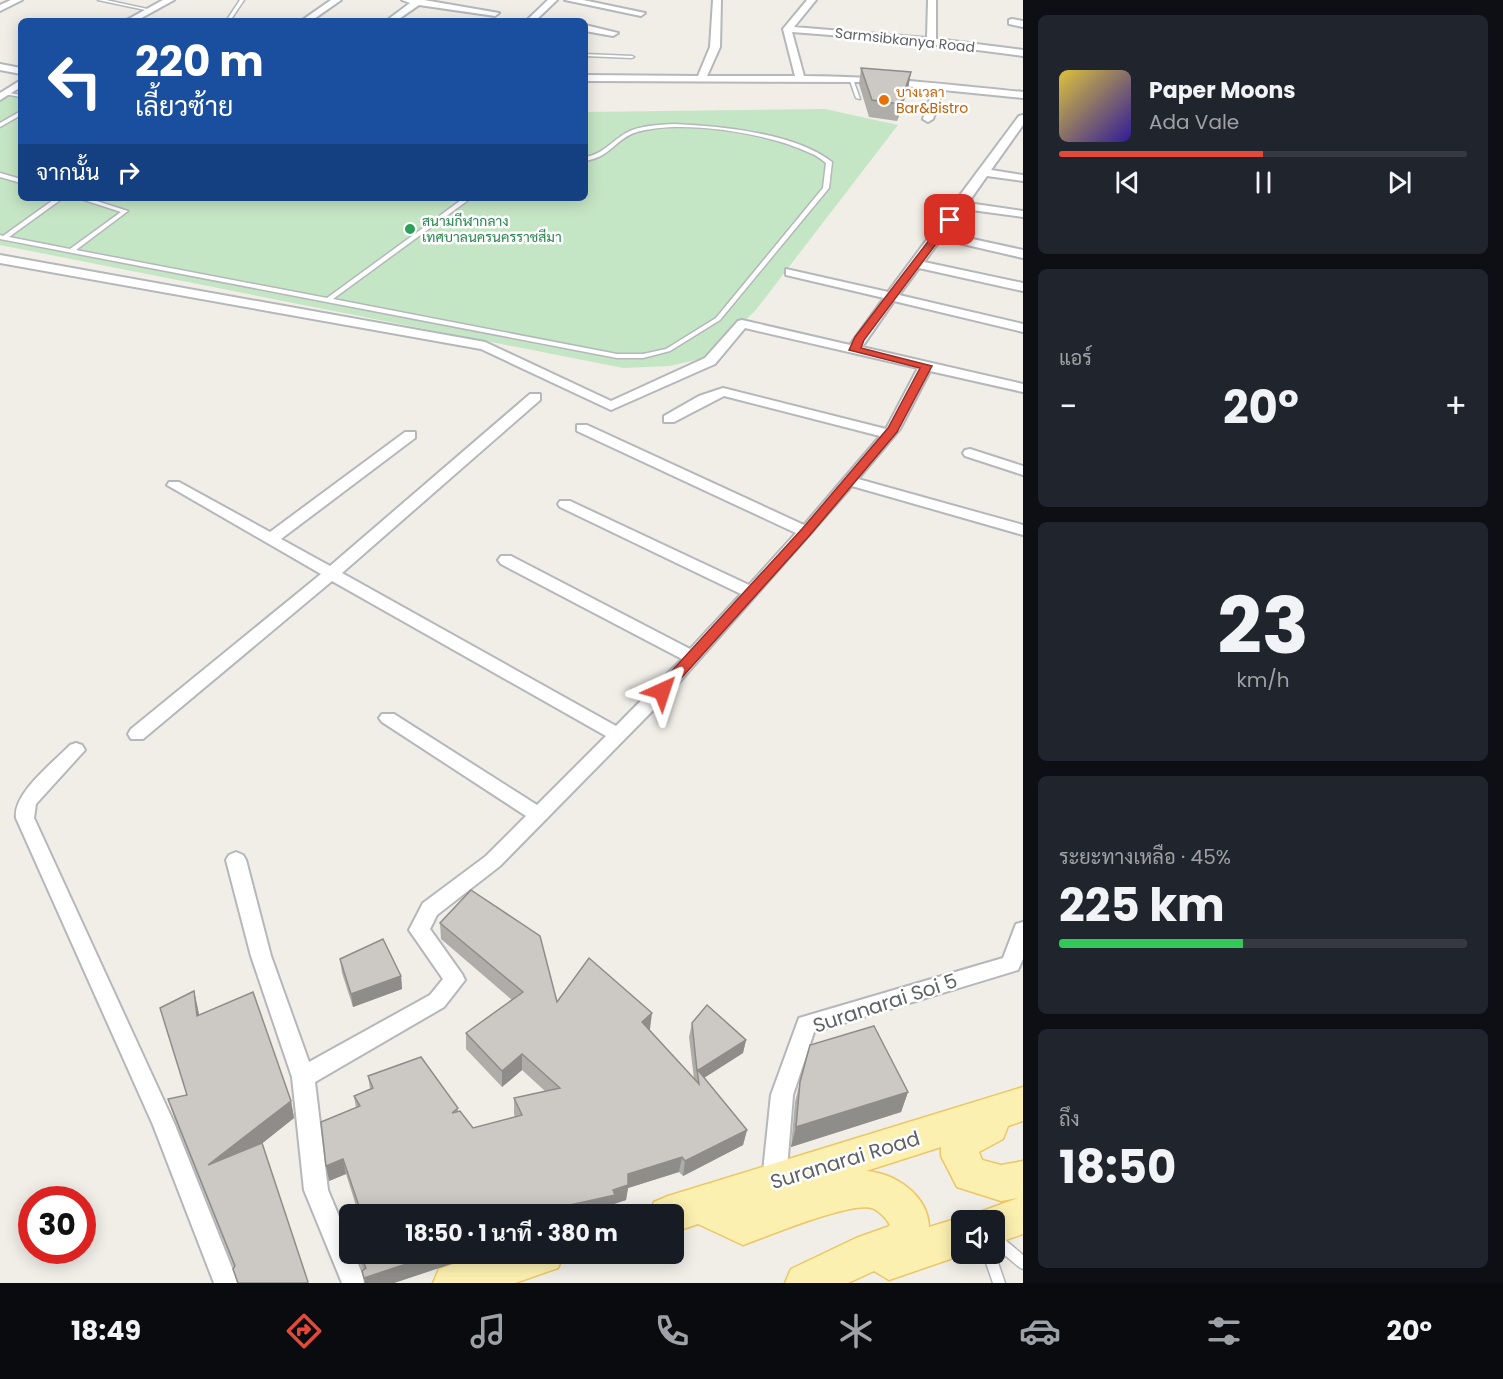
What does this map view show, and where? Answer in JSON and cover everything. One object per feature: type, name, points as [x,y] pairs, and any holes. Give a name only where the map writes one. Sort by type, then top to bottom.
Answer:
[{"type":"main road","name":"Suranarai Road","points":[[684,1210],[1023,1104]]},
{"type":"main road","points":[[1023,1111],[960,1143],[960,1156],[970,1174],[1001,1183],[1023,1179]]},
{"type":"main road","points":[[684,1210],[743,1226],[853,1188],[881,1190],[901,1207],[910,1223],[910,1235],[897,1244],[870,1252],[805,1283]]},
{"type":"main road","points":[[1005,1221],[1023,1215]]},
{"type":"main road","points":[[818,1283],[951,1240]]},
{"type":"main road","points":[[453,1283],[513,1264]]},
{"type":"street","points":[[0,8],[18,0]]},
{"type":"street","points":[[135,18],[170,0]]},
{"type":"street","points":[[310,18],[338,0]]},
{"type":"street","points":[[406,0],[495,13],[488,18]]},
{"type":"street","points":[[457,7],[470,0]]},
{"type":"street","points":[[536,18],[553,0]]},
{"type":"street","points":[[569,0],[642,12]]},
{"type":"street","points":[[702,77],[715,47],[717,0]]},
{"type":"street","points":[[800,77],[787,29],[812,0]]},
{"type":"street","points":[[931,41],[932,0]]},
{"type":"street","points":[[394,18],[419,1]]},
{"type":"street","points":[[1012,22],[1023,24]]},
{"type":"street","points":[[588,29],[613,33]]},
{"type":"street","name":"Sarmsibkanya Road","points":[[787,29],[931,41],[1023,53]]},
{"type":"street","points":[[0,67],[18,70]]},
{"type":"street","points":[[588,78],[800,77],[939,86],[1023,95]]},
{"type":"street","points":[[928,119],[936,101],[939,86]]},
{"type":"street","points":[[3,95],[18,89]]},
{"type":"street","points":[[854,350],[859,339],[985,172],[1019,131],[1023,118]]},
{"type":"street","points":[[985,172],[1023,178]]},
{"type":"street","points":[[961,205],[1023,214]]},
{"type":"street","points":[[938,235],[1023,254]]},
{"type":"street","points":[[0,259],[485,346],[611,406],[710,361],[741,324],[1023,388]]},
{"type":"street","points":[[916,264],[1023,287]]},
{"type":"street","points":[[790,272],[890,298],[1023,328]]},
{"type":"street","points":[[303,1077],[437,1001],[455,980],[419,930],[430,909],[493,861],[692,657],[806,532],[889,434],[926,366]]},
{"type":"street","points":[[669,419],[704,399],[723,393],[889,434]]},
{"type":"street","points":[[137,734],[331,574],[535,397]]},
{"type":"street","points":[[582,428],[806,532]]},
{"type":"street","points":[[272,538],[410,435]]},
{"type":"street","points":[[970,453],[1023,471]]},
{"type":"street","points":[[849,481],[1023,530]]},
{"type":"street","points":[[174,485],[272,538],[331,574],[618,735]]},
{"type":"street","points":[[565,504],[751,592]]},
{"type":"street","points":[[506,560],[692,657]]},
{"type":"street","points":[[388,718],[539,815]]},
{"type":"street","points":[[76,750],[29,799],[24,808],[25,818],[164,1125],[226,1283]]},
{"type":"street","points":[[236,860],[261,956],[303,1077],[316,1190],[354,1283]]},
{"type":"street","name":"Suranarai Soi 5","points":[[774,1181],[782,1095],[806,1025],[1011,964],[1023,930]]},
{"type":"lane","points":[[100,0],[150,10]]},
{"type":"lane","points":[[230,18],[242,0]]},
{"type":"lane","points":[[588,55],[632,57]]},
{"type":"lane","points":[[851,79],[858,98]]},
{"type":"lane","points":[[0,125],[18,115]]},
{"type":"lane","points":[[2,238],[330,299],[617,356],[643,356],[668,350],[718,319],[826,188],[829,162],[822,156],[802,147],[764,136],[736,130],[682,128],[649,128],[631,132],[596,159],[588,159]]},
{"type":"lane","points":[[0,175],[18,180]]},
{"type":"lane","points":[[2,238],[56,201]]},
{"type":"lane","points":[[72,250],[125,211],[91,201]]},
{"type":"lane","points":[[330,299],[464,201]]},
{"type":"lane","points":[[1005,1247],[1023,1263]]},
{"type":"lane","points":[[992,1264],[999,1283]]},
{"type":"green space","name":"สนามกีฬากลาง เทศบาลนครนครราชสีมา","points":[[18,93],[18,201],[588,201],[588,112],[825,109],[898,125],[755,311],[704,358],[670,366],[623,368],[0,245],[0,101]]},
{"type":"building","points":[[861,68],[911,72],[900,104],[872,100]]},
{"type":"building","points":[[471,890],[540,936],[557,1002],[589,958],[652,1013],[642,1022],[699,1084],[697,1069],[747,1130],[685,1161],[682,1157],[628,1174],[628,1185],[613,1190],[615,1195],[574,1204],[358,1204],[343,1159],[326,1166],[321,1122],[360,1106],[354,1096],[373,1088],[368,1076],[421,1057],[458,1108],[452,1113],[460,1111],[473,1128],[522,1115],[514,1098],[560,1088],[522,1054],[502,1071],[466,1033],[523,992],[440,923]]},
{"type":"building","points":[[383,939],[401,976],[351,994],[340,959]]},
{"type":"building","points":[[194,991],[197,1016],[253,992],[291,1101],[208,1165],[262,1143],[308,1282],[306,1283],[238,1283],[233,1269],[235,1266],[168,1099],[187,1095],[160,1008]]},
{"type":"building","points":[[707,1005],[746,1040],[697,1071],[692,1023]]},
{"type":"building","points":[[874,1026],[908,1092],[796,1127],[800,1082],[810,1045]]},
{"type":"building","points":[[364,1264],[406,1264],[364,1278],[362,1271],[366,1268]]},
{"type":"place","name":"บางเวลา Bar&Bistro","points":[[884,100]]},
{"type":"place","name":"สนามกีฬากลาง เทศบาลนครนครราชสีมา","points":[[410,229]]},
{"type":"route","points":[[662,691],[806,532],[893,429],[926,366],[854,350],[859,339],[950,220]]}]
